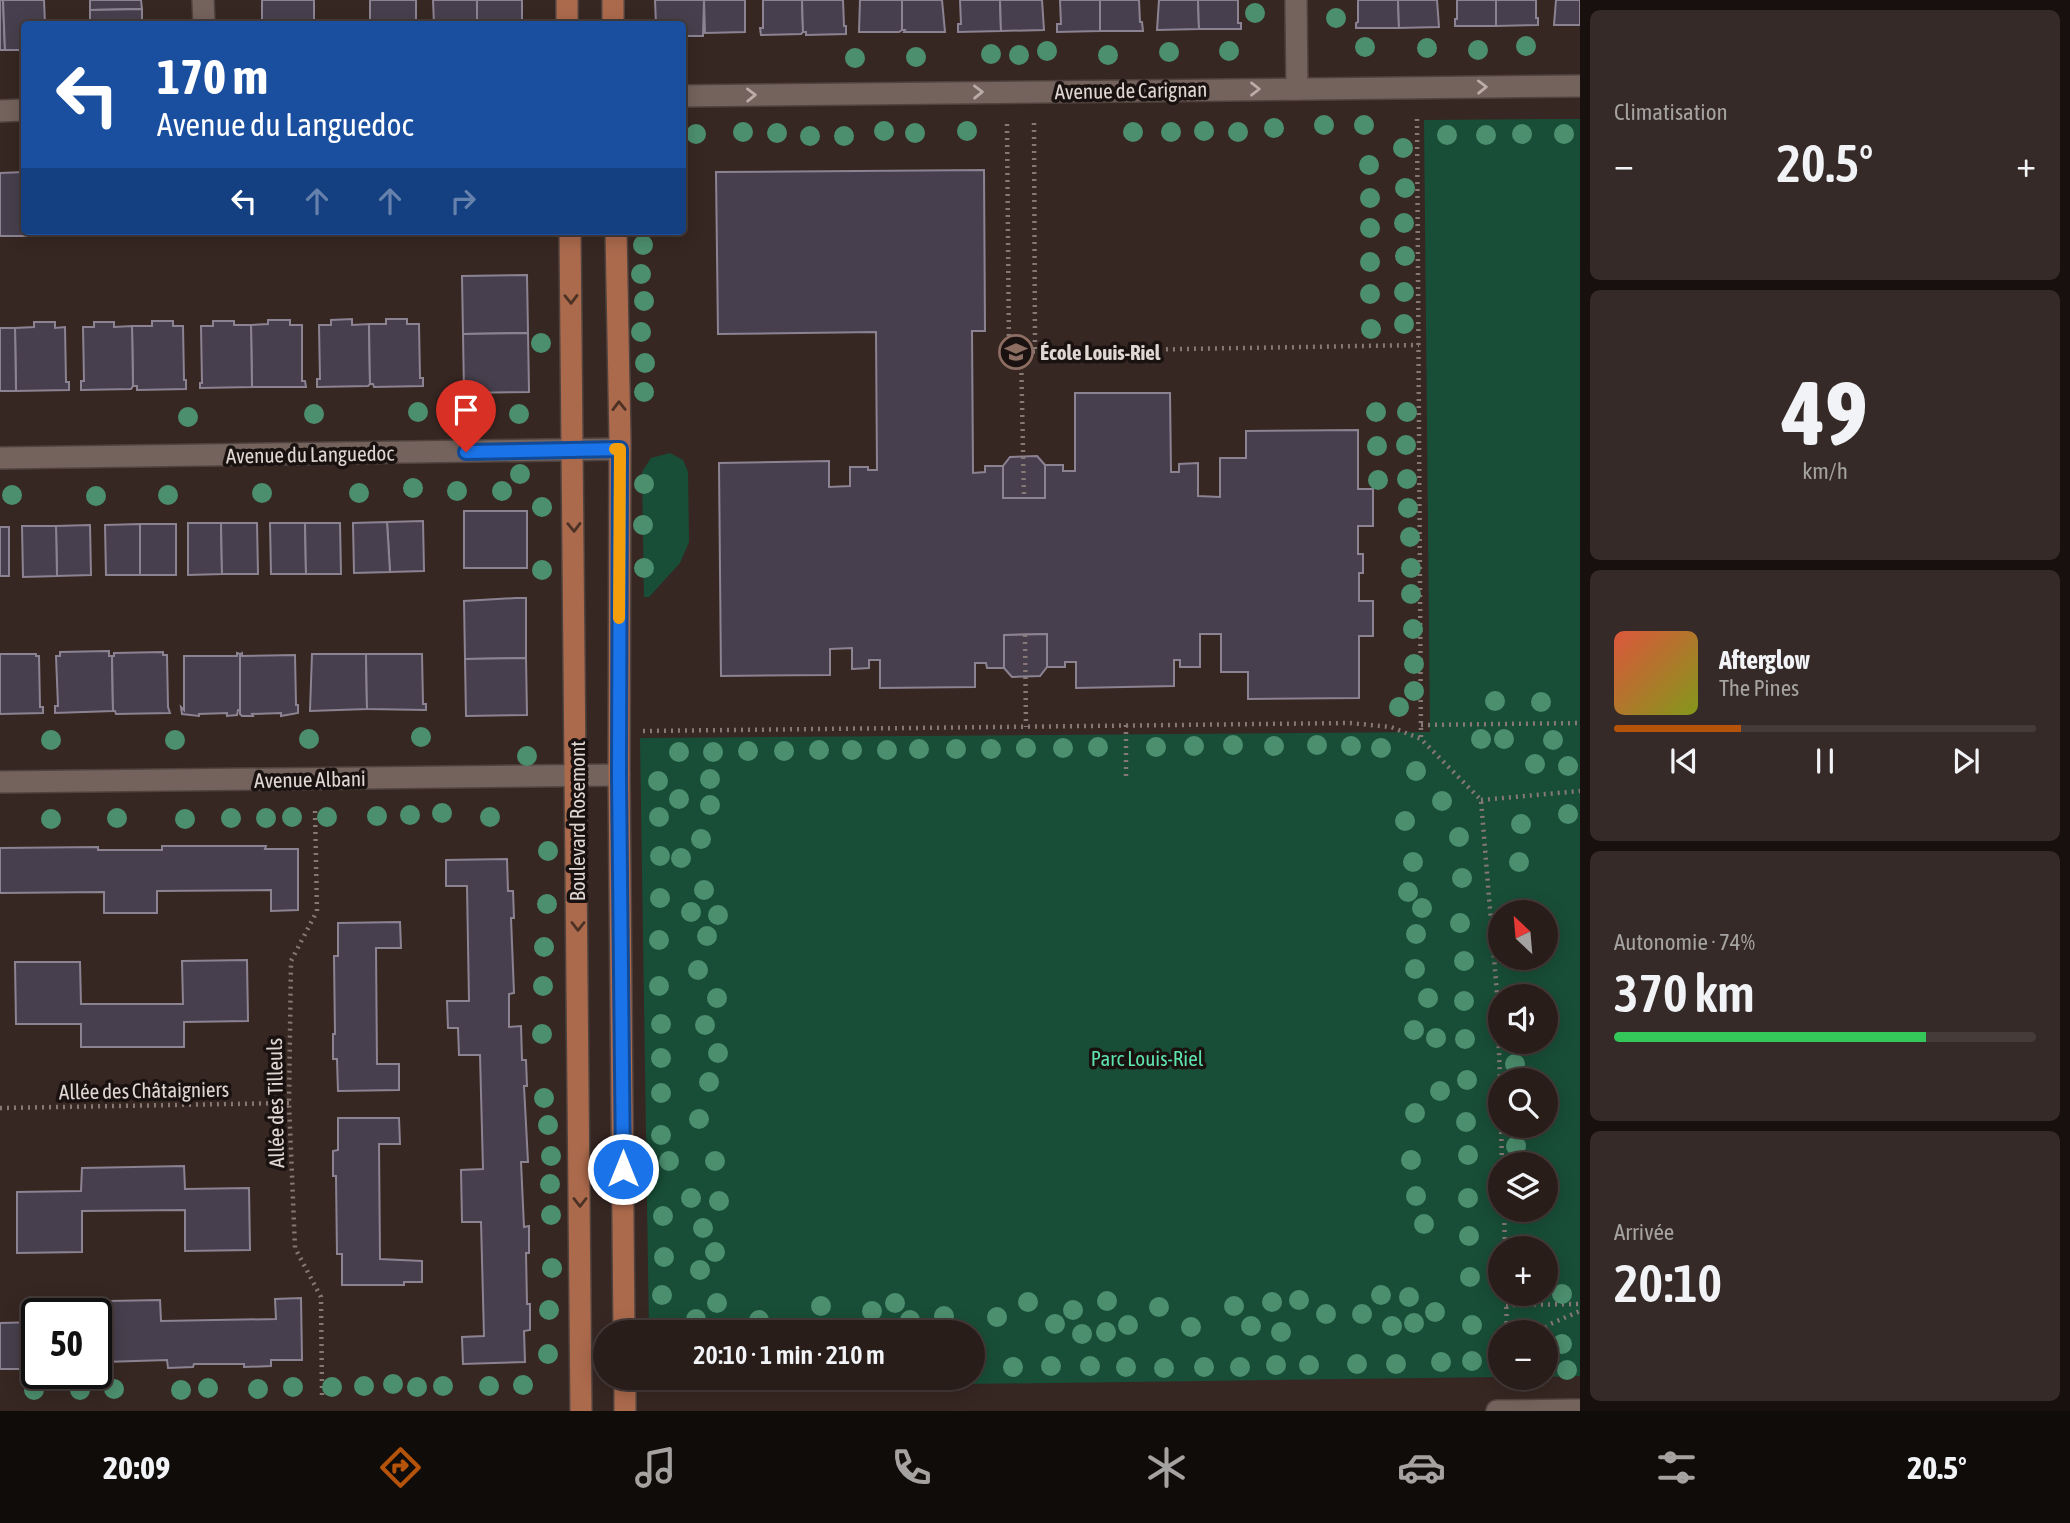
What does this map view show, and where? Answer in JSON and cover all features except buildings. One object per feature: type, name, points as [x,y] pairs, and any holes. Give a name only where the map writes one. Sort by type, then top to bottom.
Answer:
[{"type":"main road","points":[[567,0],[567,21]]},
{"type":"main road","points":[[613,0],[613,21]]},
{"type":"main road","name":"Boulevard Rosemont","points":[[570,235],[581,1411]]},
{"type":"main road","name":"Boulevard Rosemont","points":[[616,235],[620,449],[619,775],[624,1320]]},
{"type":"main road","points":[[625,1390],[625,1411]]},
{"type":"street","points":[[203,0],[204,21]]},
{"type":"street","points":[[1296,0],[1297,89]]},
{"type":"street","name":"Avenue de Carignan","points":[[686,96],[1580,86]]},
{"type":"street","points":[[0,110],[21,110]]},
{"type":"street","name":"Avenue du Languedoc","points":[[0,458],[620,449]]},
{"type":"street","name":"Avenue Albani","points":[[0,782],[619,775]]},
{"type":"street","points":[[1497,1411],[1580,1410]]},
{"type":"path","points":[[1418,119],[1421,739]]},
{"type":"path","points":[[1034,123],[1035,352]]},
{"type":"path","points":[[1007,124],[1009,352],[1419,345]]},
{"type":"path","points":[[1021,352],[1024,498]]},
{"type":"path","points":[[1025,635],[1026,727]]},
{"type":"path","points":[[640,731],[1350,723],[1391,727],[1421,739],[1481,800],[1497,994],[1500,1068]]},
{"type":"path","points":[[1421,725],[1580,723]]},
{"type":"path","points":[[1126,725],[1126,780]]},
{"type":"path","points":[[1481,800],[1580,791]]},
{"type":"path","name":"Allée des Tilleuls","points":[[315,811],[317,911],[291,961],[289,1103],[295,1248],[321,1297],[323,1395]]},
{"type":"path","name":"Allée des Châtaigniers","points":[[0,1108],[289,1103]]},
{"type":"path","points":[[1558,1305],[1580,1304]]},
{"type":"path","points":[[1506,1306],[1507,1320]]},
{"type":"path","points":[[1558,1321],[1580,1311]]},
{"type":"green space","name":"Parc Louis-Riel","points":[[1580,119],[1580,1376],[1558,1377],[1558,1320],[1488,1320],[1488,1377],[985,1384],[985,1320],[649,1320],[640,738],[1430,732],[1424,120]]},
{"type":"green space","points":[[670,453],[683,460],[688,472],[689,542],[680,563],[649,597],[644,597],[642,472],[651,458]]},
{"type":"slow traffic","points":[[615,449],[620,449],[619,618]]},
{"type":"place","name":"École Louis-Riel","points":[[1016,352]]},
{"type":"route","points":[[466,452],[620,449],[619,775],[623,1169]]}]
